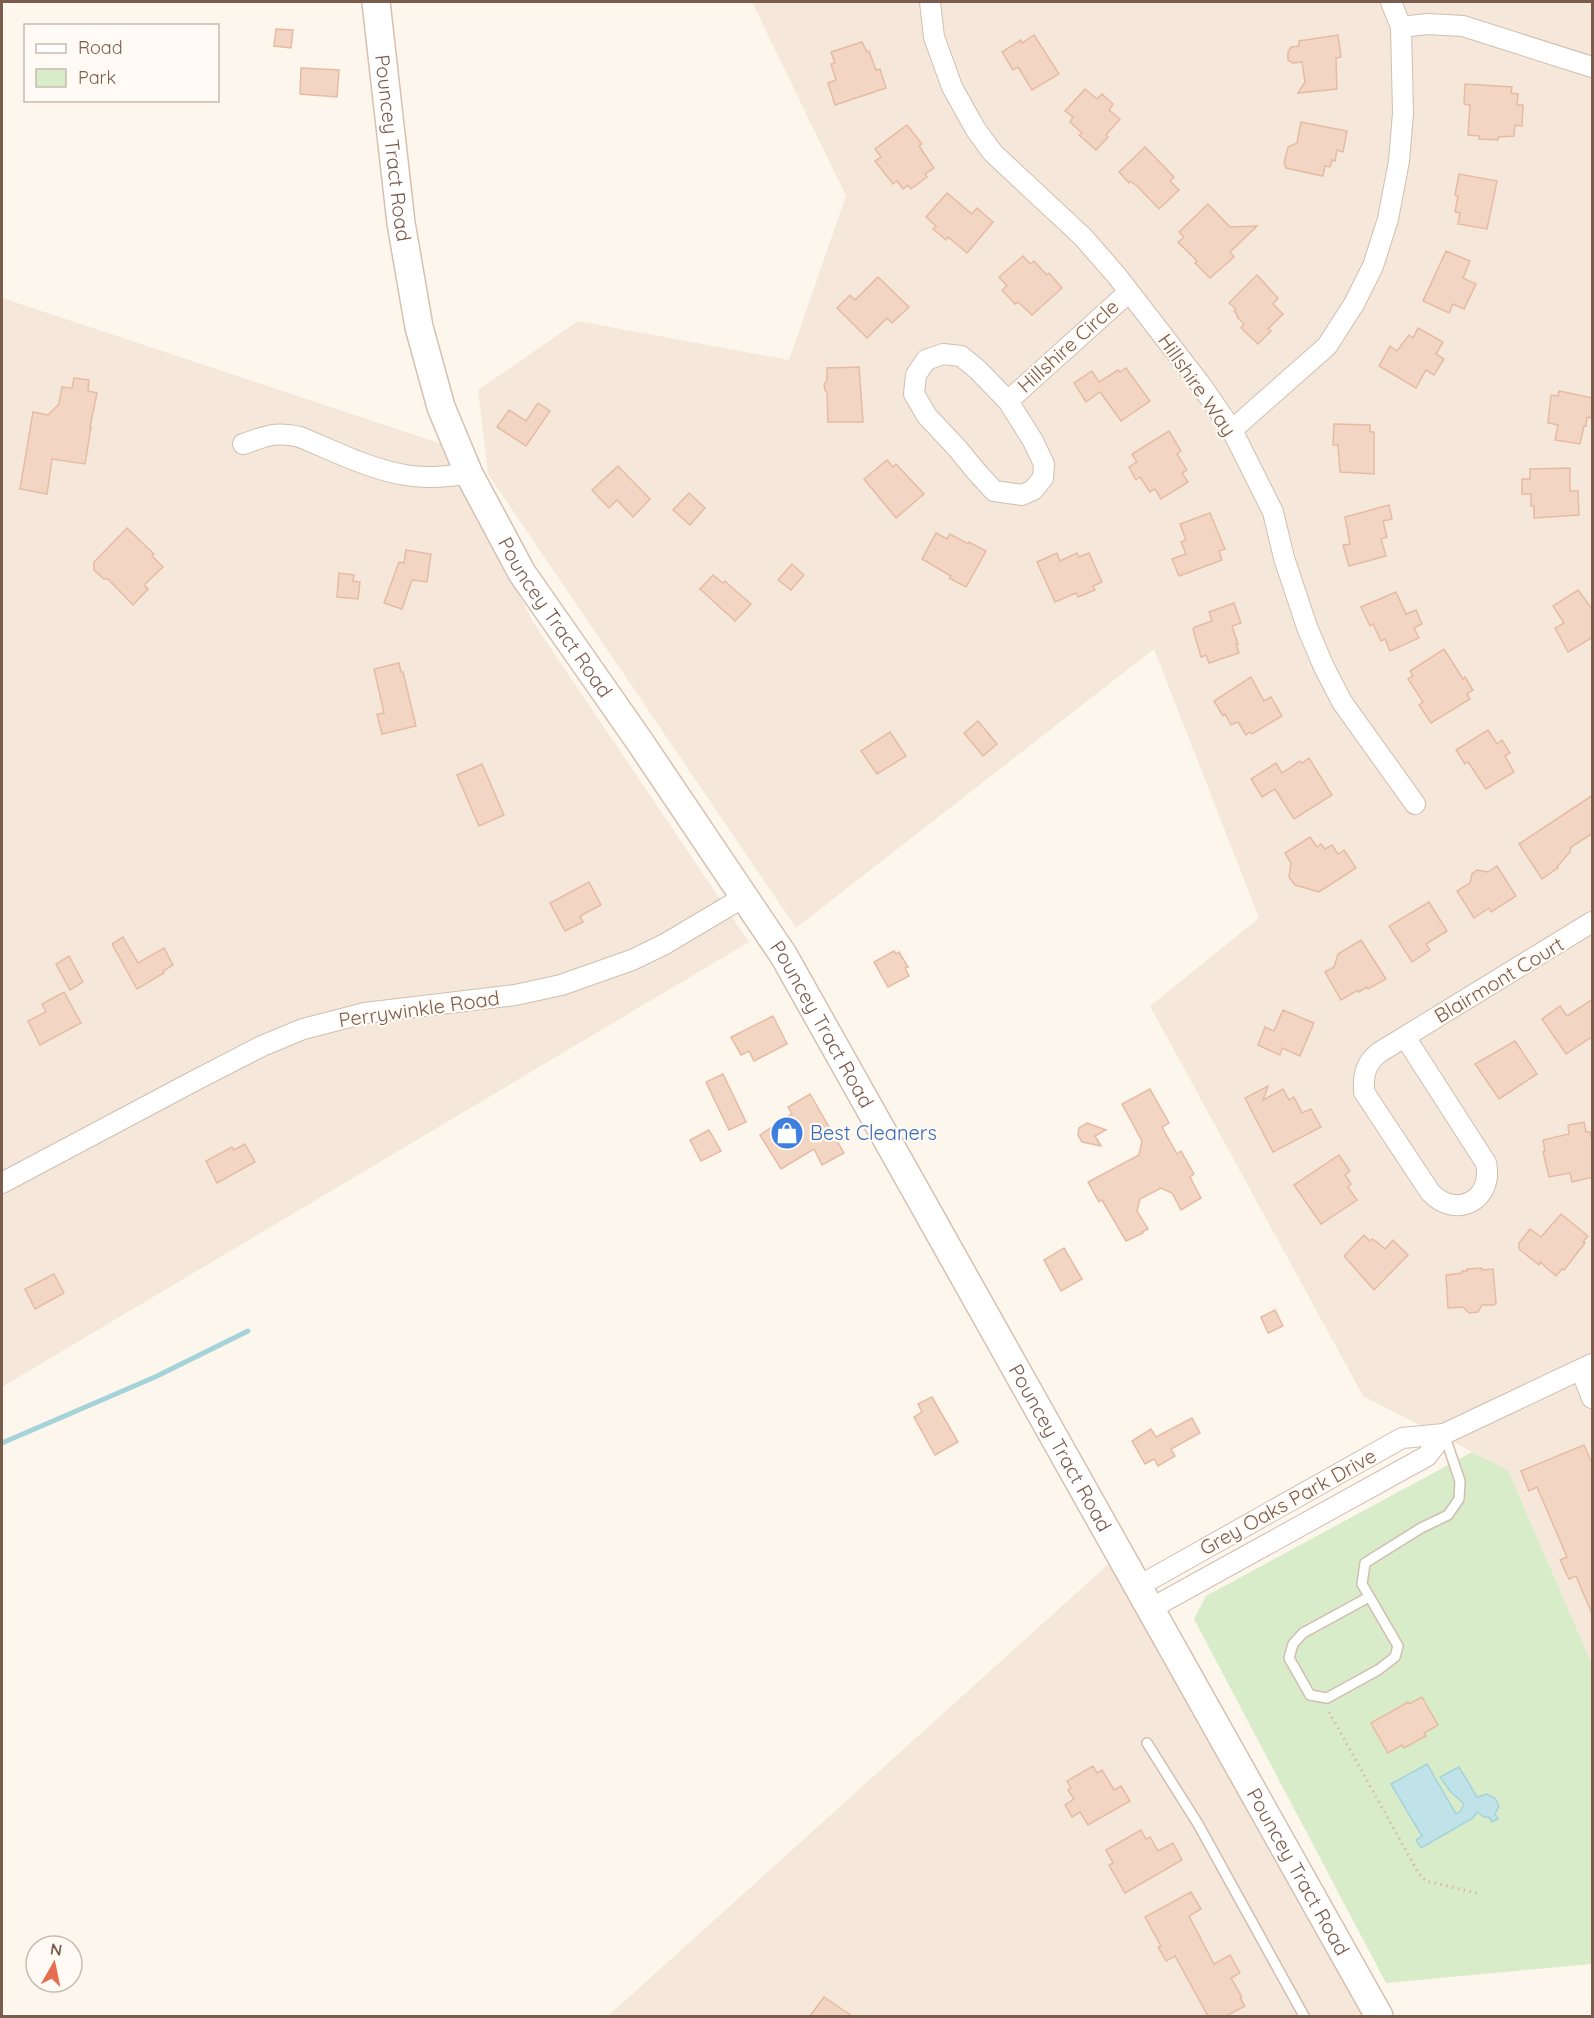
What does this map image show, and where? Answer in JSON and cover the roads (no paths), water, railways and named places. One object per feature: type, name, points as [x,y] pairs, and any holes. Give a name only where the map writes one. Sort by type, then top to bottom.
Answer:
[{"type":"main road","name":"Pouncey Tract Road","points":[[376,2],[401,223],[419,327],[441,407],[469,474],[522,573],[784,956],[1379,2016]]},
{"type":"street","name":"Hillshire Way","points":[[930,2],[934,37],[948,77],[976,130],[993,153],[1083,237],[1201,385],[1232,430],[1273,512],[1284,558],[1307,627],[1323,665],[1342,702],[1415,804]]},
{"type":"street","points":[[1232,430],[1327,346],[1354,304],[1373,266],[1388,219],[1399,161],[1403,113],[1401,27],[1391,2]]},
{"type":"street","points":[[1401,27],[1428,24],[1463,26],[1593,67]]},
{"type":"street","name":"Hillshire Circle","points":[[1008,400],[1129,292]]},
{"type":"street","name":"Hillshire Circle","points":[[943,354],[961,356],[1008,400],[1044,464],[1043,478],[1033,490],[1022,495],[994,490],[927,416],[914,394],[916,375],[926,360],[943,354]]},
{"type":"street","points":[[243,444],[277,433],[289,434],[372,466],[405,476],[434,477],[469,474]]},
{"type":"street","name":"Perrywinkle Road","points":[[2,1183],[213,1071],[262,1046],[303,1029],[365,1013],[515,995],[561,986],[657,948],[744,897]]},
{"type":"street","name":"Blairmont Court","points":[[1405,1037],[1486,1163],[1488,1172],[1484,1190],[1478,1197],[1462,1205],[1453,1206],[1444,1203],[1430,1192],[1364,1092],[1364,1073],[1367,1064],[1373,1057],[1405,1037],[1593,922]]},
{"type":"street","points":[[1587,1367],[1593,1398]]},
{"type":"street","name":"Grey Oaks Park Drive","points":[[1144,1598],[1402,1438],[1444,1434],[1587,1367]]},
{"type":"street","name":"Grey Oaks Park Drive","points":[[1144,1598],[1427,1456],[1444,1434]]},
{"type":"lane","points":[[1369,1597],[1303,1633],[1293,1644],[1289,1658],[1310,1695],[1327,1698],[1378,1670],[1395,1657],[1398,1646],[1362,1584],[1365,1563],[1420,1528],[1448,1515],[1459,1499],[1460,1481],[1444,1434]]},
{"type":"lane","points":[[1147,1743],[1198,1824],[1304,2016]]},
{"type":"water","points":[[1427,1764],[1456,1814],[1460,1812],[1464,1804],[1450,1791],[1440,1777],[1459,1767],[1477,1797],[1487,1794],[1495,1798],[1499,1806],[1495,1814],[1498,1819],[1492,1822],[1489,1817],[1484,1817],[1477,1812],[1473,1818],[1421,1848],[1416,1840],[1422,1836],[1391,1784]]},
{"type":"waterway","points":[[2,1443],[155,1377],[248,1331]]},
{"type":"place","name":"Best Cleaners","points":[[787,1133]]}]
